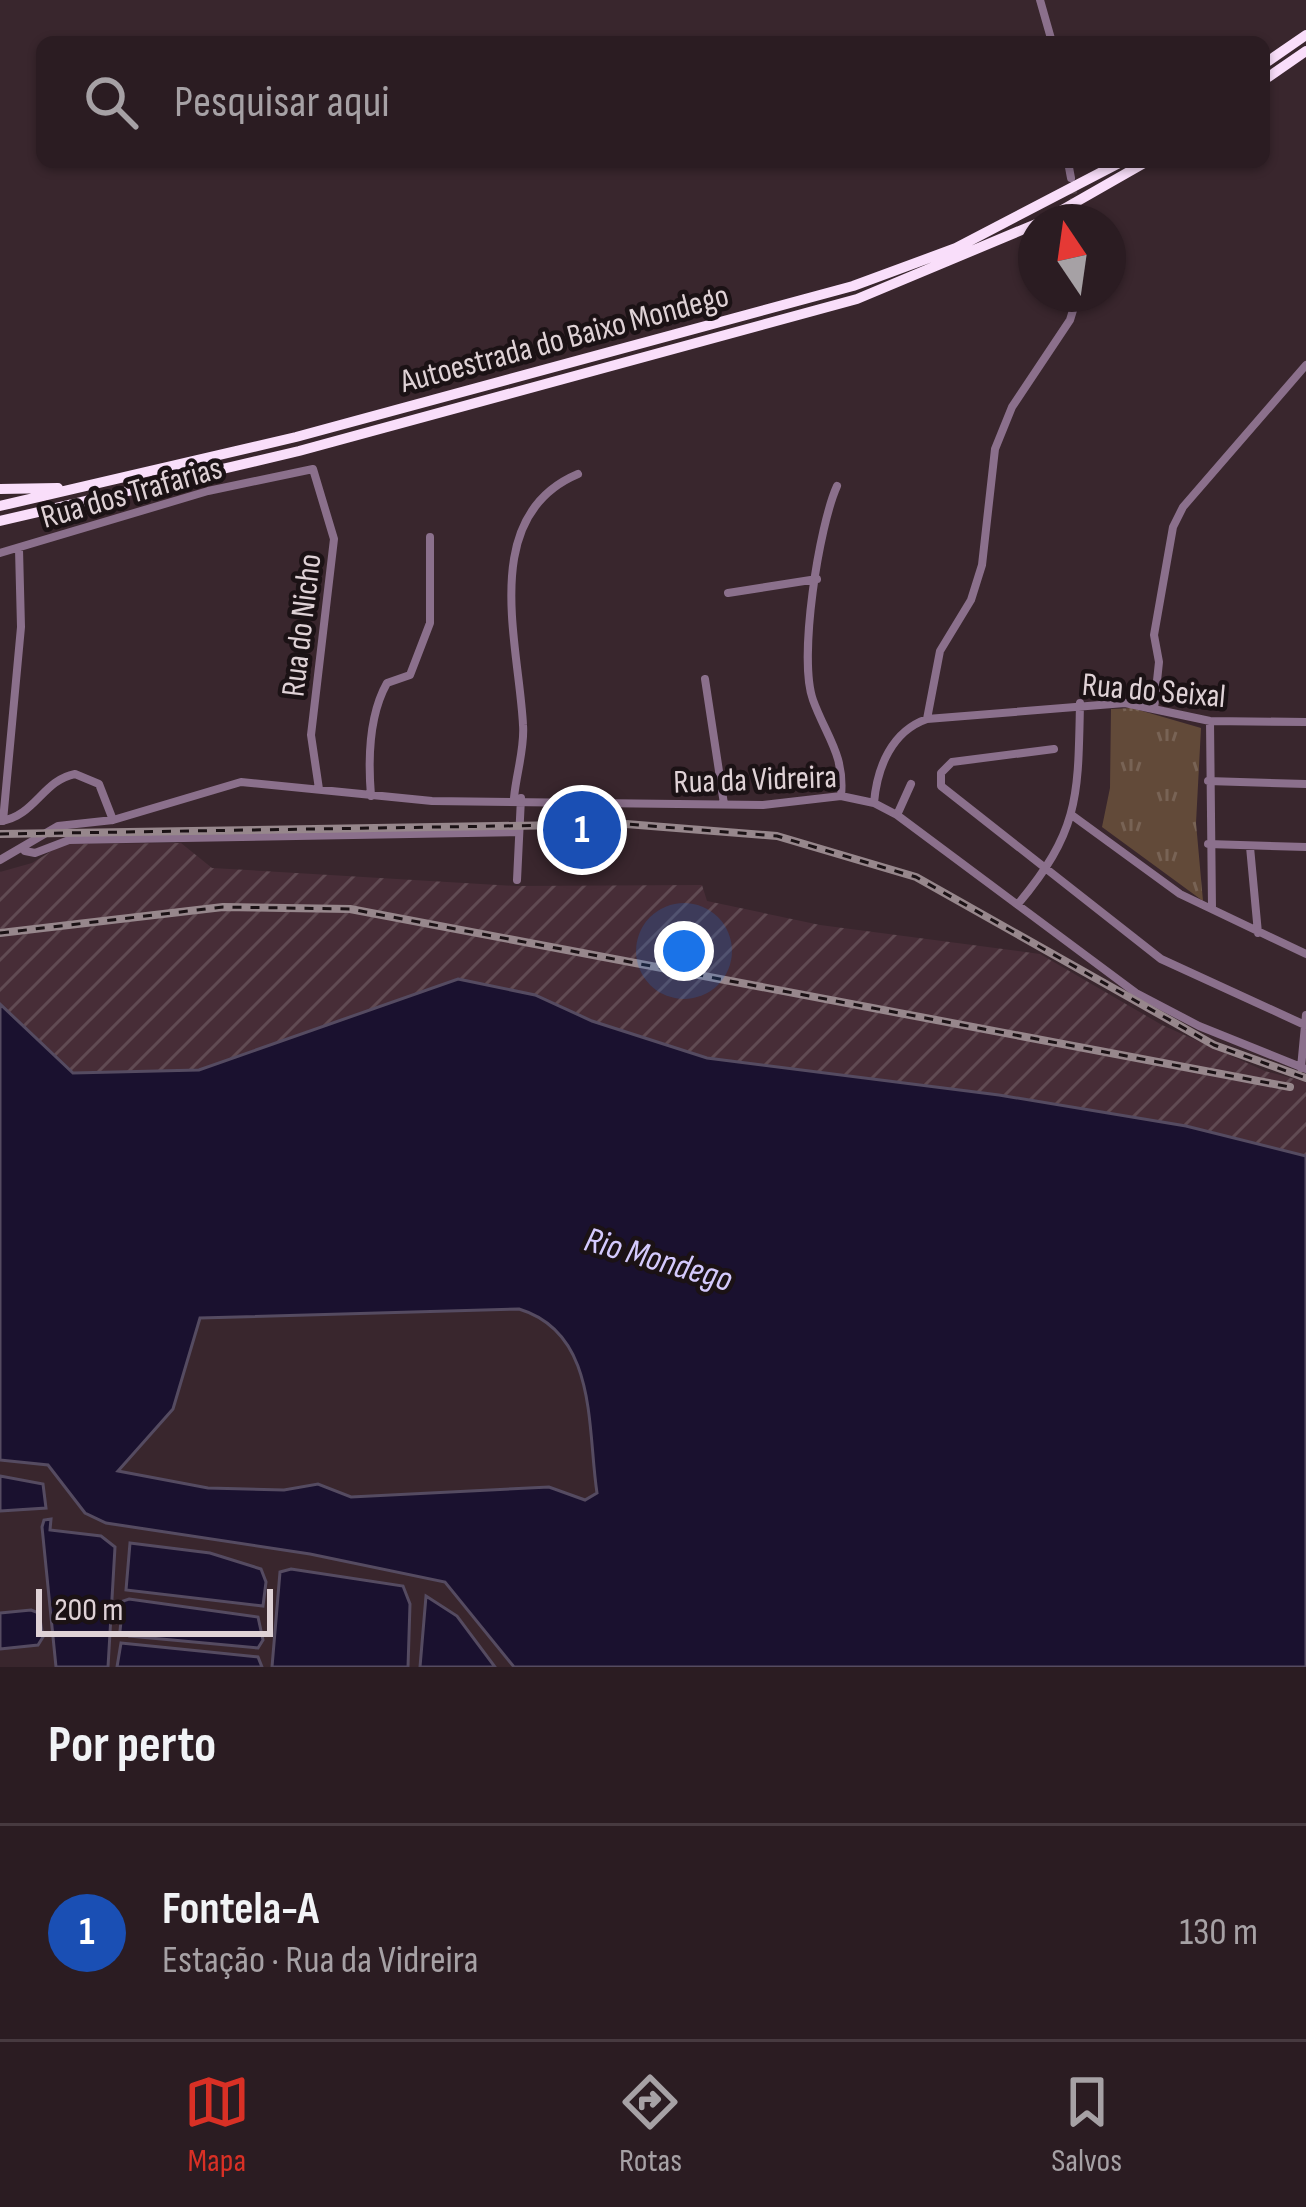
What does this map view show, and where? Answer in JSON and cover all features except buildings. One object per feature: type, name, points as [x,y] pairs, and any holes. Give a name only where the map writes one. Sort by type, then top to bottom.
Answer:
[{"type":"highway","points":[[1270,60],[1306,34]]},
{"type":"highway","points":[[1270,76],[1306,51]]},
{"type":"highway","name":"Autoestrada do Baixo Mondego","points":[[0,506],[296,437],[853,286],[956,248],[1109,168]]},
{"type":"highway","name":"Autoestrada do Baixo Mondego","points":[[1072,204],[1135,168]]},
{"type":"highway","name":"Autoestrada do Baixo Mondego","points":[[0,521],[299,451],[857,299],[1018,231]]},
{"type":"highway","points":[[0,489],[47,490],[126,476]]},
{"type":"street","points":[[1040,0],[1050,36]]},
{"type":"street","points":[[1069,168],[1071,178]]},
{"type":"street","points":[[874,803],[893,742],[910,724],[927,719],[940,651],[971,600],[982,565],[995,449],[1012,407],[1072,312]]},
{"type":"street","points":[[1154,709],[1159,662],[1154,635],[1168,580],[1173,527],[1183,507],[1306,364]]},
{"type":"street","name":"Rua dos Trafarias","points":[[2,821],[21,627],[19,549],[208,490],[313,469]]},
{"type":"street","name":"Rua do Nicho","points":[[313,469],[334,539],[311,735],[319,789]]},
{"type":"street","points":[[517,880],[517,798],[524,731],[513,654],[512,567],[539,506],[563,481],[578,474]]},
{"type":"street","points":[[837,486],[809,632],[810,688],[834,738],[843,772],[841,796]]},
{"type":"street","points":[[371,796],[368,766],[379,697],[387,682],[410,675],[430,623],[430,537]]},
{"type":"street","points":[[0,553],[19,549]]},
{"type":"street","points":[[728,593],[817,578]]},
{"type":"street","points":[[705,679],[724,804]]},
{"type":"street","points":[[1018,904],[1047,870],[1073,816],[1080,703]]},
{"type":"street","name":"Rua do Seixal","points":[[927,719],[1080,703],[1154,709],[1210,721],[1306,722]]},
{"type":"street","points":[[1210,721],[1212,910]]},
{"type":"street","points":[[1054,749],[955,761],[940,779],[946,794],[1161,959],[1305,1025]]},
{"type":"street","points":[[2,821],[21,815],[53,783],[75,773],[98,784],[113,820]]},
{"type":"street","points":[[1208,781],[1306,784]]},
{"type":"street","name":"Rua da Vidreira","points":[[0,860],[58,826],[113,820],[241,782],[371,796],[724,804],[841,796],[874,803],[897,815],[1136,993],[1303,1068]]},
{"type":"street","points":[[897,815],[911,784]]},
{"type":"street","points":[[1073,816],[1180,895],[1306,954]]},
{"type":"street","points":[[23,850],[35,853],[69,840],[518,832]]},
{"type":"street","points":[[1208,844],[1306,847]]},
{"type":"street","points":[[1250,847],[1258,933]]},
{"type":"street","points":[[1303,1068],[1306,1015]]},
{"type":"shaded area","points":[[181,843],[212,868],[516,886],[702,885],[707,901],[820,925],[1040,954],[1162,1025],[1265,1071],[1306,1082],[1306,1156],[1186,1126],[999,1095],[707,1058],[592,1021],[535,995],[458,979],[199,1070],[73,1073],[0,1004],[0,872],[32,863],[63,844]]},
{"type":"green space","points":[[1132,708],[1201,728],[1196,823],[1203,901],[1102,827],[1110,788],[1111,709]]},
{"type":"water","name":"Rio Mondego","points":[[458,979],[535,995],[592,1021],[707,1058],[999,1095],[1186,1126],[1306,1156],[1306,1667],[514,1667],[445,1582],[310,1554],[106,1523],[85,1513],[48,1465],[0,1460],[0,1004],[73,1073],[199,1070]],"holes":[[[519,1309],[545,1321],[563,1339],[584,1386],[597,1493],[585,1500],[549,1487],[351,1497],[318,1484],[284,1490],[208,1488],[118,1471],[173,1409],[200,1318]]]},
{"type":"water","points":[[0,1476],[43,1484],[46,1508],[0,1511]]},
{"type":"water","points":[[51,1519],[50,1530],[101,1536],[115,1547],[108,1667],[56,1667],[42,1527],[44,1520]]},
{"type":"water","points":[[130,1543],[210,1553],[261,1569],[266,1582],[263,1606],[126,1590]]},
{"type":"water","points":[[291,1569],[403,1586],[410,1604],[408,1667],[272,1667],[280,1572]]},
{"type":"water","points":[[426,1596],[457,1616],[495,1667],[420,1667]]},
{"type":"water","points":[[123,1601],[258,1617],[263,1640],[258,1648],[129,1636],[120,1631]]},
{"type":"water","points":[[0,1613],[39,1613],[43,1637],[38,1645],[0,1649]]},
{"type":"water","points":[[121,1643],[258,1657],[262,1667],[117,1667]]},
{"type":"tunnel","points":[[1072,186],[1074,204]]},
{"type":"railway","points":[[0,834],[626,824],[777,836],[916,877],[1214,1045],[1306,1078]]},
{"type":"railway","points":[[0,933],[223,907],[350,909],[1290,1087]]},
{"type":"place","name":"Fontela-A","points":[[582,830]]}]
